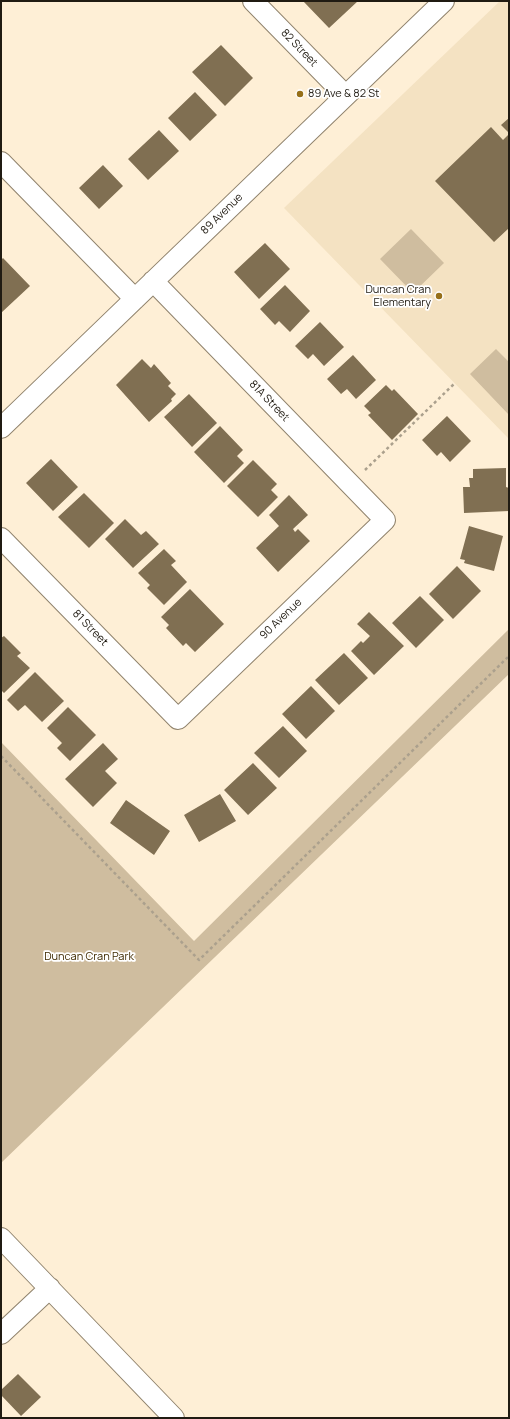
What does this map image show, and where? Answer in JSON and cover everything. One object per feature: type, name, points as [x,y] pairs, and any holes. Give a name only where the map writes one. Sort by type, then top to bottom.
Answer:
[{"type":"street","name":"82 Street","points":[[253,1],[345,95]]},
{"type":"street","name":"89 Avenue","points":[[1,428],[444,1]]},
{"type":"street","points":[[1,162],[135,299]]},
{"type":"street","name":"81A Street","points":[[153,282],[385,520]]},
{"type":"street","name":"90 Avenue","points":[[178,719],[385,520]]},
{"type":"street","name":"81 Street","points":[[1,538],[178,719]]},
{"type":"street","points":[[1,1238],[174,1418]]},
{"type":"street","points":[[1,1334],[50,1288]]},
{"type":"path","points":[[350,484],[455,383]]},
{"type":"path","points":[[1,756],[199,960],[509,656]]},
{"type":"shaded area","name":"Duncan Cran Elementary","points":[[500,1],[509,1],[509,439],[284,208]]},
{"type":"green space","points":[[411,229],[444,263],[413,293],[380,259]]},
{"type":"green space","points":[[496,349],[509,362],[509,415],[470,374]]},
{"type":"green space","name":"Duncan Cran Park","points":[[509,629],[509,674],[1,1163],[1,742],[194,941]]},
{"type":"building","points":[[303,1],[358,1],[329,28]]},
{"type":"building","points":[[221,45],[253,78],[225,106],[192,72]]},
{"type":"building","points":[[195,92],[217,115],[190,141],[168,118]]},
{"type":"building","points":[[509,118],[509,133],[501,125]]},
{"type":"building","points":[[491,127],[503,140],[509,134],[509,228],[494,242],[435,181]]},
{"type":"building","points":[[159,130],[179,151],[148,180],[128,159]]},
{"type":"building","points":[[103,165],[123,186],[99,209],[79,188]]},
{"type":"building","points":[[265,243],[290,269],[259,299],[234,272]]},
{"type":"building","points":[[3,258],[30,286],[1,313],[1,260]]},
{"type":"building","points":[[285,285],[310,311],[290,332],[279,321],[275,325],[260,309]]},
{"type":"building","points":[[320,322],[344,347],[324,366],[313,354],[308,359],[295,346]]},
{"type":"building","points":[[353,355],[376,380],[356,399],[347,389],[341,394],[327,379]]},
{"type":"building","points":[[142,359],[151,368],[154,364],[171,383],[168,386],[176,394],[171,399],[172,401],[149,422],[116,385]]},
{"type":"building","points":[[386,385],[392,391],[394,389],[418,414],[392,440],[368,415],[371,413],[364,406]]},
{"type":"building","points":[[189,394],[217,423],[192,447],[164,417]]},
{"type":"building","points":[[447,416],[471,441],[450,462],[441,452],[437,456],[422,440]]},
{"type":"building","points":[[220,426],[243,450],[237,456],[244,463],[224,483],[194,452]]},
{"type":"building","points":[[51,459],[78,487],[53,511],[26,483]]},
{"type":"building","points":[[253,460],[277,484],[271,490],[278,497],[258,517],[227,486]]},
{"type":"building","points":[[506,468],[506,487],[509,488],[509,511],[464,513],[463,487],[470,487],[469,478],[473,478],[473,469]]},
{"type":"building","points":[[84,493],[114,523],[89,548],[58,517]]},
{"type":"building","points":[[289,495],[308,515],[293,529],[295,532],[298,529],[310,541],[278,572],[256,548],[279,526],[269,515]]},
{"type":"building","points":[[125,519],[141,535],[146,531],[159,544],[133,568],[105,539]]},
{"type":"building","points":[[469,526],[503,536],[494,571],[464,563],[465,560],[460,559]]},
{"type":"building","points":[[164,549],[176,561],[171,565],[187,582],[164,605],[147,588],[150,585],[138,573]]},
{"type":"building","points":[[457,566],[481,591],[453,619],[429,594]]},
{"type":"building","points":[[190,589],[224,624],[195,652],[186,643],[183,646],[166,628],[169,625],[161,617]]},
{"type":"building","points":[[420,596],[444,620],[416,648],[392,623]]},
{"type":"building","points":[[369,612],[404,646],[374,675],[351,651],[361,641],[363,643],[370,636],[357,624]]},
{"type":"building","points":[[4,636],[21,653],[17,656],[30,668],[4,693],[1,690],[1,638]]},
{"type":"building","points":[[344,653],[368,678],[339,705],[315,680]]},
{"type":"building","points":[[35,672],[64,701],[42,722],[25,705],[18,711],[7,700]]},
{"type":"building","points":[[311,686],[335,711],[306,739],[282,714]]},
{"type":"building","points":[[68,707],[96,735],[70,761],[57,748],[62,743],[47,728]]},
{"type":"building","points":[[283,726],[307,751],[279,778],[254,753]]},
{"type":"building","points":[[103,743],[118,759],[105,771],[117,783],[93,807],[65,779]]},
{"type":"building","points":[[253,763],[277,788],[248,815],[224,790]]},
{"type":"building","points":[[220,794],[236,821],[199,842],[184,815]]},
{"type":"building","points":[[126,800],[170,831],[154,855],[110,823]]},
{"type":"building","points":[[18,1374],[41,1397],[21,1416],[1,1395],[1,1390]]},
{"type":"place","name":"89 Ave & 82 St","points":[[300,94]]},
{"type":"place","name":"Duncan Cran Elementary","points":[[439,296]]}]
